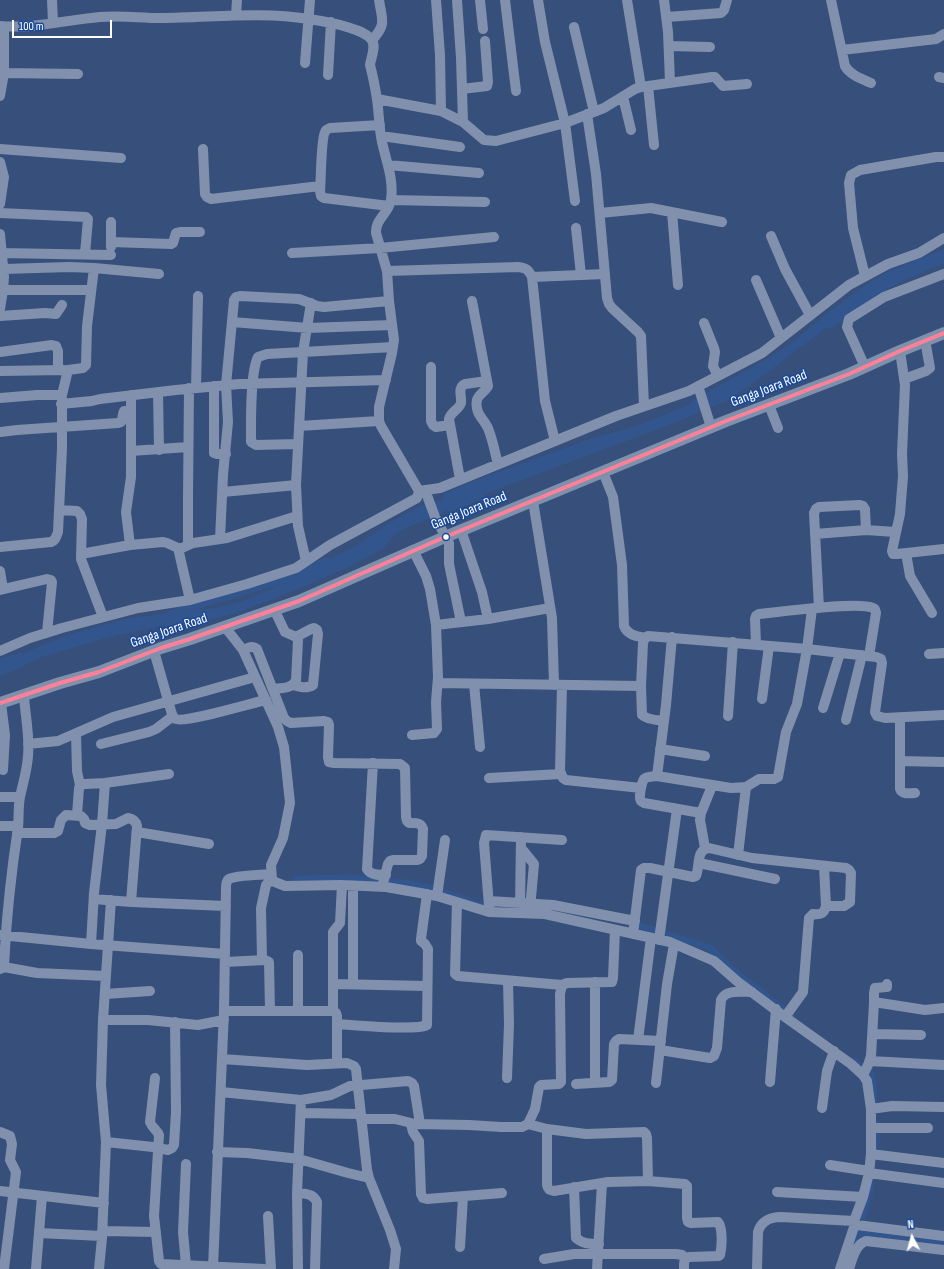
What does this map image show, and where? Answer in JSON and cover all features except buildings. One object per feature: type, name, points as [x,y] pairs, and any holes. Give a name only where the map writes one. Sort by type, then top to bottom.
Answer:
[{"type":"main road","name":"Ganga Joara Road","points":[[0,703],[99,672],[154,651],[299,601],[461,530],[711,427],[831,382],[944,333]]},
{"type":"street","points":[[52,0],[53,23]]},
{"type":"street","points":[[236,16],[237,0]]},
{"type":"street","points":[[305,63],[310,0]]},
{"type":"street","points":[[372,40],[382,28],[379,0]]},
{"type":"street","points":[[436,0],[440,55],[441,111]]},
{"type":"street","points":[[457,0],[463,122]]},
{"type":"street","points":[[480,0],[482,29]]},
{"type":"street","points":[[505,0],[516,91]]},
{"type":"street","points":[[538,0],[545,42],[565,123],[575,201]]},
{"type":"street","points":[[627,0],[645,86],[654,145]]},
{"type":"street","points":[[664,0],[669,46],[670,82]]},
{"type":"street","points":[[666,18],[721,13],[724,10],[727,0]]},
{"type":"street","points":[[831,0],[848,71],[871,83]]},
{"type":"street","points":[[0,96],[4,73],[2,26],[24,26],[100,17],[159,18],[263,15],[299,17],[331,22],[362,32],[372,40],[374,46],[370,65],[377,99],[381,136],[391,181],[390,203],[375,228],[387,271],[394,340],[379,408],[379,421],[429,502],[449,543],[449,564],[462,622]]},
{"type":"street","points":[[328,75],[331,22]]},
{"type":"street","points":[[574,27],[591,113],[609,304],[641,336],[644,406]]},
{"type":"street","points":[[842,50],[936,39],[944,34]]},
{"type":"street","points":[[462,89],[487,86],[485,41]]},
{"type":"street","points":[[669,46],[710,47]]},
{"type":"street","points":[[4,73],[78,74]]},
{"type":"street","points":[[377,99],[441,111],[463,122],[484,140],[496,141],[565,123],[604,108],[645,86],[712,77],[715,77],[723,86],[747,84]]},
{"type":"street","points":[[623,97],[631,130]]},
{"type":"street","points":[[380,125],[330,128],[326,130],[323,145],[320,186],[321,196],[324,198],[390,203],[485,202]]},
{"type":"street","points":[[381,136],[460,147]]},
{"type":"street","points":[[0,149],[121,158]]},
{"type":"street","points":[[203,149],[205,194],[207,197],[211,198],[320,186]]},
{"type":"street","points":[[865,276],[853,228],[849,183],[851,174],[860,170],[936,157],[944,157]]},
{"type":"street","points":[[0,162],[4,177],[0,204]]},
{"type":"street","points":[[388,165],[479,173]]},
{"type":"street","points":[[600,214],[651,208],[722,222]]},
{"type":"street","points":[[672,212],[678,285]]},
{"type":"street","points":[[0,214],[86,217],[88,219],[85,254]]},
{"type":"street","points":[[111,222],[111,269]]},
{"type":"street","points":[[576,228],[581,275]]},
{"type":"street","points":[[111,242],[171,244],[173,243],[176,233],[200,232]]},
{"type":"street","points":[[0,234],[3,290],[0,309]]},
{"type":"street","points":[[771,236],[787,274],[810,315]]},
{"type":"street","points":[[292,253],[380,248],[494,237]]},
{"type":"street","points":[[0,650],[47,632],[138,608],[190,600],[296,568],[330,546],[417,498],[422,491],[440,488],[616,416],[689,391],[756,357],[849,285],[888,264],[919,253],[944,238]]},
{"type":"street","points":[[2,253],[111,255]]},
{"type":"street","points":[[2,271],[69,267],[111,269],[159,274]]},
{"type":"street","points":[[387,271],[518,267],[526,268],[529,271],[532,277],[545,401],[555,441]]},
{"type":"street","points":[[0,371],[63,370],[83,368],[86,365],[87,326],[94,268]]},
{"type":"street","points":[[532,277],[605,274]]},
{"type":"street","points":[[865,367],[847,327],[849,319],[884,297],[944,274]]},
{"type":"street","points":[[756,280],[781,338]]},
{"type":"street","points":[[3,290],[91,290]]},
{"type":"street","points":[[188,545],[188,447],[198,296]]},
{"type":"street","points":[[220,540],[228,416],[226,385],[234,300],[236,297],[299,299],[324,307],[389,301]]},
{"type":"street","points":[[472,301],[488,386],[476,401],[478,415],[489,430],[498,464]]},
{"type":"street","points":[[306,561],[298,526],[296,485],[303,352],[311,303]]},
{"type":"street","points":[[0,316],[45,313],[56,314],[62,305]]},
{"type":"street","points":[[232,322],[308,328],[392,325]]},
{"type":"street","points":[[704,323],[714,348],[715,352],[713,366],[718,376]]},
{"type":"street","points":[[904,379],[926,371],[930,368],[925,340]]},
{"type":"street","points":[[0,352],[52,345],[57,348],[63,370],[58,532],[55,540],[51,542],[0,547]]},
{"type":"street","points":[[298,444],[256,445],[251,442],[252,384],[256,360],[258,357],[267,354],[393,347]]},
{"type":"street","points":[[900,351],[905,392],[902,454],[903,476],[900,514],[892,551],[893,554],[896,554],[944,549]]},
{"type":"street","points":[[431,367],[433,425],[450,425]]},
{"type":"street","points":[[0,398],[37,395],[92,402],[100,399],[131,395],[226,385],[386,380]]},
{"type":"street","points":[[460,479],[448,419],[450,414],[461,404],[460,388],[462,386],[487,381]]},
{"type":"street","points":[[214,386],[214,453],[226,454]]},
{"type":"street","points":[[698,386],[711,427]]},
{"type":"street","points":[[158,392],[159,450]]},
{"type":"street","points":[[130,545],[126,512],[131,477],[131,395]]},
{"type":"street","points":[[769,405],[778,428]]},
{"type":"street","points":[[0,432],[118,423],[122,420],[124,411],[131,411]]},
{"type":"street","points":[[299,426],[379,421]]},
{"type":"street","points":[[131,451],[188,447]]},
{"type":"street","points":[[603,472],[613,497],[622,565],[625,630],[628,633],[645,638],[654,635],[734,642],[807,649],[881,659],[882,663],[875,712],[876,716],[884,718],[900,718],[944,715]]},
{"type":"street","points":[[222,492],[296,485]]},
{"type":"street","points":[[533,501],[552,625],[558,685],[561,774],[566,780],[641,788]]},
{"type":"street","points":[[701,813],[644,803],[640,799],[644,779],[657,776],[730,788],[746,787],[759,779],[774,779],[778,777],[786,732],[797,704],[815,609],[814,512],[820,507],[863,506],[865,509],[866,530]]},
{"type":"street","points":[[59,510],[77,512],[82,518],[81,554],[103,617]]},
{"type":"street","points":[[81,554],[130,545],[163,542],[178,548],[182,548],[188,545],[220,540],[297,516]]},
{"type":"street","points":[[461,530],[481,587],[488,619]]},
{"type":"street","points":[[815,534],[866,530],[895,532]]},
{"type":"street","points":[[178,548],[190,600]]},
{"type":"street","points":[[412,735],[434,733],[437,729],[436,702],[438,684],[436,625],[430,589],[426,576],[413,550]]},
{"type":"street","points":[[906,553],[910,576],[932,613]]},
{"type":"street","points":[[0,571],[1,590],[47,579],[52,582],[47,632]]},
{"type":"street","points":[[756,644],[756,616],[759,614],[852,606],[872,607],[876,613],[846,720]]},
{"type":"street","points":[[436,625],[488,619],[550,608]]},
{"type":"street","points":[[274,609],[285,632],[296,636],[314,628],[317,630],[318,634],[313,685],[303,688],[293,685]]},
{"type":"street","points":[[225,627],[243,650],[278,727],[284,747],[290,797],[289,810],[283,838],[271,866],[272,876],[279,884],[285,886],[342,885],[382,887],[437,896],[489,912],[559,906],[634,927],[714,960],[738,982],[776,1009],[788,1014],[851,1064],[866,1071],[944,1066]]},
{"type":"street","points":[[273,689],[289,687],[296,681],[298,640],[296,636]]},
{"type":"street","points":[[657,776],[672,637]]},
{"type":"street","points":[[645,638],[643,643],[641,686],[642,715],[645,718],[664,721]]},
{"type":"street","points":[[728,716],[734,642]]},
{"type":"street","points":[[762,698],[768,646]]},
{"type":"street","points":[[243,650],[250,647],[257,649],[284,718],[287,721],[291,723],[328,722],[329,762],[400,764],[405,768],[406,821],[422,826],[422,856],[420,859],[416,860],[390,861],[382,887]]},
{"type":"street","points":[[154,651],[168,701],[173,716],[176,719],[190,719],[266,700]]},
{"type":"street","points":[[823,708],[840,653]]},
{"type":"street","points":[[929,654],[944,653]]},
{"type":"street","points":[[28,744],[58,741],[113,717],[255,676]]},
{"type":"street","points":[[438,684],[641,686]]},
{"type":"street","points":[[474,684],[480,747]]},
{"type":"street","points":[[24,695],[28,754],[26,776],[20,797],[18,829],[2,935],[2,968],[37,972],[106,976]]},
{"type":"street","points":[[0,703],[5,736],[3,770]]},
{"type":"street","points":[[101,744],[149,732],[156,729],[173,716]]},
{"type":"street","points":[[900,718],[901,791],[903,793],[916,793]]},
{"type":"street","points":[[76,733],[77,771],[80,785],[77,815]]},
{"type":"street","points":[[660,749],[705,756]]},
{"type":"street","points":[[900,761],[944,762]]},
{"type":"street","points":[[373,763],[367,869],[368,872],[372,874],[386,875]]},
{"type":"street","points":[[80,785],[169,774]]},
{"type":"street","points":[[489,778],[561,774]]},
{"type":"street","points":[[91,944],[105,783]]},
{"type":"street","points":[[705,848],[700,825],[701,813],[712,786]]},
{"type":"street","points":[[738,854],[746,787]]},
{"type":"street","points":[[0,797],[20,797]]},
{"type":"street","points":[[638,1040],[668,871],[677,808]]},
{"type":"street","points":[[0,826],[54,833],[58,831],[63,817],[77,815],[84,818],[87,825],[116,824],[128,818],[136,822],[137,832],[131,902]]},
{"type":"street","points":[[137,832],[209,844]]},
{"type":"street","points":[[489,912],[484,842],[486,835],[562,840]]},
{"type":"street","points":[[521,837],[525,908]]},
{"type":"street","points":[[437,896],[445,840]]},
{"type":"street","points":[[634,927],[641,870],[644,868],[650,868],[693,877],[696,876],[700,854],[705,848],[752,858],[846,868],[851,873],[850,902],[844,906],[826,906]]},
{"type":"street","points":[[699,863],[775,879]]},
{"type":"street","points":[[788,1014],[803,992],[809,918],[813,914],[819,915],[823,913],[826,906],[824,866]]},
{"type":"street","points":[[213,1267],[224,1015],[226,888],[229,880],[235,877],[272,876]]},
{"type":"street","points":[[262,960],[261,908],[266,885],[272,876]]},
{"type":"street","points":[[337,1064],[337,1016],[333,1011],[333,932],[340,922],[342,885]]},
{"type":"street","points":[[353,886],[353,984]]},
{"type":"street","points":[[337,1024],[408,1027],[423,1027],[427,1025],[428,950],[421,939],[427,894]]},
{"type":"street","points":[[94,899],[226,906]]},
{"type":"street","points":[[99,1269],[104,1203],[106,1142],[101,1085],[103,1020],[111,900]]},
{"type":"street","points":[[489,901],[525,908],[615,930],[634,927]]},
{"type":"street","points":[[457,902],[455,974],[458,976],[562,985],[567,983],[612,982],[615,930]]},
{"type":"street","points":[[2,935],[225,958],[268,960],[270,962],[270,1011]]},
{"type":"street","points":[[656,1084],[667,984],[674,944]]},
{"type":"street","points":[[298,956],[298,1011]]},
{"type":"street","points":[[507,1078],[509,1024],[508,981]]},
{"type":"street","points":[[595,982],[596,1083]]},
{"type":"street","points":[[333,984],[427,986]]},
{"type":"street","points":[[840,1269],[857,1225],[863,1197],[871,1173],[874,1155],[874,1108],[866,1071],[873,1034],[875,988],[887,987],[887,984]]},
{"type":"street","points":[[528,1124],[535,1109],[538,1087],[541,1085],[559,1084],[561,1082],[560,994],[562,985]]},
{"type":"street","points":[[105,994],[150,991]]},
{"type":"street","points":[[576,1084],[608,1082],[612,1080],[614,1044],[616,1040],[619,1039],[638,1040],[710,1058],[714,1056],[717,1048],[722,995],[731,992],[752,992]]},
{"type":"street","points":[[874,1002],[925,1010],[944,1008]]},
{"type":"street","points":[[770,1082],[776,1009]]},
{"type":"street","points":[[103,1020],[148,1020],[198,1025],[224,1015],[270,1011],[333,1011]]},
{"type":"street","points":[[106,1142],[168,1150],[174,1145],[176,1112],[175,1022]]},
{"type":"street","points":[[873,1034],[921,1035]]},
{"type":"street","points":[[822,1108],[827,1071],[834,1051]]},
{"type":"street","points":[[222,1060],[307,1065],[347,1063],[354,1066],[356,1070],[369,1178],[396,1249],[394,1269]]},
{"type":"street","points":[[155,1078],[150,1122],[151,1126],[159,1135],[154,1207],[158,1260],[161,1264],[186,1265],[199,1268],[213,1267],[264,1269]]},
{"type":"street","points":[[220,1092],[301,1100],[331,1095],[350,1086],[408,1081],[414,1086],[415,1124],[412,1132],[419,1141],[423,1198],[463,1197],[502,1193]]},
{"type":"street","points":[[298,1269],[297,1193],[301,1100]]},
{"type":"street","points":[[874,1108],[892,1106],[944,1107]]},
{"type":"street","points":[[301,1113],[395,1119],[415,1124],[470,1125],[501,1128],[528,1124],[547,1129],[586,1134],[640,1131],[644,1132],[647,1138],[648,1181]]},
{"type":"street","points":[[875,1128],[928,1128]]},
{"type":"street","points":[[544,1259],[599,1249],[676,1254],[682,1255],[686,1258],[720,1255],[722,1249],[720,1224],[718,1222],[688,1222],[687,1186],[685,1184],[648,1181],[602,1183],[554,1191],[547,1188],[547,1129]]},
{"type":"street","points":[[0,1132],[10,1136],[12,1139],[10,1160],[16,1172],[4,1269]]},
{"type":"street","points":[[218,1152],[299,1160],[369,1178]]},
{"type":"street","points":[[874,1155],[944,1163]]},
{"type":"street","points":[[186,1164],[183,1232],[186,1265]]},
{"type":"street","points":[[830,1165],[871,1173],[944,1183]]},
{"type":"street","points":[[597,1269],[602,1183]]},
{"type":"street","points":[[574,1187],[576,1238],[580,1242],[599,1249]]},
{"type":"street","points":[[0,1191],[104,1203]]},
{"type":"street","points":[[777,1192],[863,1197]]},
{"type":"street","points":[[297,1193],[311,1195],[317,1202],[315,1269]]},
{"type":"street","points":[[36,1269],[42,1196]]},
{"type":"street","points":[[460,1247],[463,1197]]},
{"type":"street","points":[[268,1216],[272,1269]]},
{"type":"street","points":[[758,1269],[758,1232],[760,1227],[770,1218],[781,1217],[944,1236]]},
{"type":"street","points":[[39,1233],[156,1232]]},
{"type":"street","points":[[849,1269],[861,1243],[866,1241],[944,1250]]},
{"type":"street","points":[[684,1269],[684,1261],[686,1258]]},
{"type":"water","points":[[944,249],[944,263],[904,280],[855,307],[759,379],[728,400],[677,422],[463,502],[441,514],[405,528],[391,538],[384,548],[349,567],[234,614],[193,623],[160,626],[109,637],[41,657],[15,670],[0,675],[0,665],[24,653],[68,635],[129,618],[216,608],[243,601],[267,591],[356,546],[385,526],[419,506],[434,501],[443,501],[443,494],[474,481],[590,439],[637,426],[686,406],[704,394],[772,356],[794,341],[864,286],[887,272]]},
{"type":"waterway","points":[[830,325],[872,297]]},
{"type":"waterway","points":[[450,508],[481,495]]},
{"type":"waterway","points":[[170,614],[280,581],[326,561]]},
{"type":"waterway","points":[[0,662],[21,656]]},
{"type":"waterway","points":[[297,879],[349,878],[405,883],[438,890],[477,904],[493,906]]},
{"type":"waterway","points":[[630,924],[710,948],[735,972],[792,1016]]},
{"type":"waterway","points":[[853,1061],[871,1073],[874,1103]]},
{"type":"waterway","points":[[875,1149],[876,1123]]},
{"type":"waterway","points":[[851,1254],[869,1195],[871,1183]]},
{"type":"waterway","points":[[858,1233],[944,1244]]},
{"type":"transit line","points":[[0,703],[99,672],[161,648],[299,601],[445,537],[726,421],[849,374],[944,333]]}]
